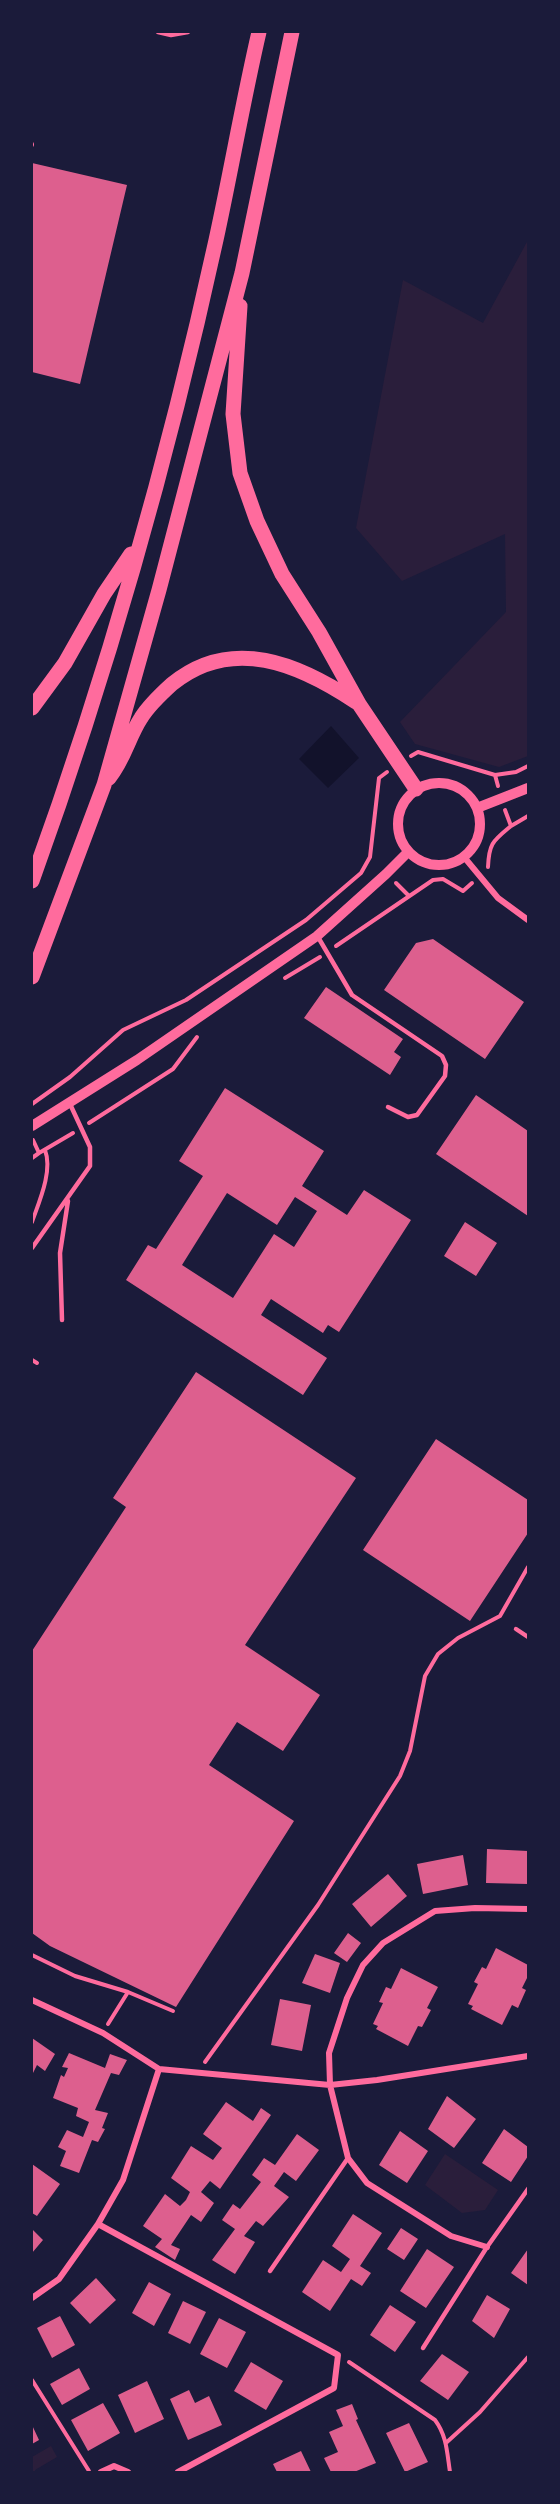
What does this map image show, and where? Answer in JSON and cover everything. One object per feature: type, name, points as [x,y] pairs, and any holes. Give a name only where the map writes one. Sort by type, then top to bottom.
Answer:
[{"type":"highway","points":[[32,881],[114,630],[139,542],[194,334],[259,32]]},
{"type":"highway","points":[[32,977],[104,785],[159,590],[242,273],[292,32]]},
{"type":"highway","points":[[242,273],[233,414],[240,472],[257,520],[282,574],[319,632],[359,704],[416,789]]},
{"type":"highway","points":[[32,708],[65,663],[104,594],[139,542]]},
{"type":"highway","points":[[104,785],[122,762],[141,717],[162,692],[188,671],[219,660],[252,658],[286,665],[326,682],[359,704]]},
{"type":"street","points":[[427,784],[451,784],[462,789],[477,808],[480,821],[479,835],[473,847],[464,857],[453,863],[435,865],[418,859],[408,852],[398,830],[398,819],[407,797],[416,789],[427,784]]},
{"type":"street","points":[[477,808],[528,788]]},
{"type":"street","points":[[32,1126],[70,1104],[317,936],[408,852]]},
{"type":"street","points":[[464,857],[498,898],[528,920]]},
{"type":"street","points":[[487,2247],[451,2236],[367,2183],[348,2158],[330,2085],[329,2053],[347,1998],[363,1965],[383,1943],[435,1911],[475,1908],[528,1909]]},
{"type":"street","points":[[32,2000],[103,2033],[159,2069],[330,2085],[528,2056]]},
{"type":"street","points":[[32,2298],[59,2279],[98,2224],[123,2180],[159,2069]]},
{"type":"street","points":[[98,2224],[338,2355],[334,2388],[178,2472]]},
{"type":"street","points":[[101,2472],[114,2466],[128,2472]]},
{"type":"lane","points":[[158,32],[171,35],[188,32]]},
{"type":"lane","points":[[317,936],[352,995],[442,1056],[446,1065],[445,1076],[417,1115],[408,1117],[388,1107]]},
{"type":"lane","points":[[32,1248],[90,1166],[90,1148],[70,1104]]},
{"type":"lane","points":[[62,1320],[63,1289],[60,1253],[69,1198]]},
{"type":"lane","points":[[516,1629],[528,1638]]},
{"type":"lane","points":[[270,2271],[348,2158]]},
{"type":"lane","points":[[423,2348],[487,2247],[528,2189]]},
{"type":"path","points":[[32,1104],[70,1077],[123,1030],[186,1000],[306,920],[362,873],[370,857],[379,778],[400,763],[418,752],[495,775],[516,772],[528,766]]},
{"type":"path","points":[[495,775],[511,826]]},
{"type":"path","points":[[327,953],[433,880],[444,879],[463,891],[488,868],[488,850],[492,841],[528,816]]},
{"type":"path","points":[[32,1158],[173,1069],[201,1032]]},
{"type":"path","points":[[32,1137],[39,1153]]},
{"type":"path","points":[[32,1222],[40,1201],[49,1160],[45,1149]]},
{"type":"path","points":[[32,1360],[37,1363]]},
{"type":"path","points":[[197,2072],[318,1905],[400,1776],[411,1751],[425,1676],[438,1654],[458,1638],[500,1616],[528,1567]]},
{"type":"path","points":[[32,1955],[75,1976],[128,1992],[173,2011]]},
{"type":"path","points":[[103,2033],[128,1992]]},
{"type":"path","points":[[338,2355],[435,2420],[447,2442],[450,2472]]},
{"type":"path","points":[[447,2442],[480,2412],[528,2357]]},
{"type":"path","points":[[32,2380],[90,2472]]},
{"type":"shaded area","points":[[528,240],[528,756],[499,767],[415,744],[400,722],[506,612],[505,534],[402,581],[356,528],[403,280],[483,323]]},
{"type":"shaded area","points":[[331,726],[359,758],[328,788],[299,759]]},
{"type":"shaded area","points":[[445,2154],[498,2190],[485,2210],[462,2213],[425,2185]]},
{"type":"shaded area","points":[[51,2446],[57,2457],[32,2472],[32,2457]]},
{"type":"building","points":[[32,163],[127,185],[80,384],[32,372]]},
{"type":"building","points":[[433,939],[524,1002],[485,1059],[384,990],[416,943]]},
{"type":"building","points":[[326,987],[403,1039],[394,1052],[401,1057],[390,1075],[304,1018]]},
{"type":"building","points":[[225,1088],[324,1151],[302,1186],[347,1215],[364,1190],[411,1220],[339,1332],[328,1325],[323,1333],[271,1299],[261,1315],[327,1358],[303,1395],[126,1280],[148,1245],[156,1249],[203,1176],[179,1161]],"holes":[[[227,1193],[277,1225],[295,1197],[317,1211],[294,1247],[274,1234],[233,1298],[182,1265]]]},
{"type":"building","points":[[476,1095],[528,1131],[528,1216],[436,1154]]},
{"type":"building","points":[[465,1222],[497,1243],[476,1276],[444,1256]]},
{"type":"building","points":[[196,1372],[356,1478],[245,1645],[320,1695],[283,1751],[237,1722],[209,1765],[294,1821],[176,2007],[50,1946],[32,1933],[32,1651],[126,1507],[113,1498]]},
{"type":"building","points":[[436,1439],[528,1500],[528,1533],[470,1621],[363,1550]]},
{"type":"building","points":[[487,1849],[528,1851],[528,1884],[486,1883]]},
{"type":"building","points":[[463,1855],[468,1885],[423,1894],[417,1864]]},
{"type":"building","points":[[388,1874],[407,1896],[371,1927],[352,1904]]},
{"type":"building","points":[[348,1933],[361,1943],[347,1962],[334,1953]]},
{"type":"building","points":[[496,1948],[528,1965],[528,1976],[522,1988],[526,1990],[518,2008],[512,2005],[502,2025],[471,2009],[473,2006],[468,2004],[478,1984],[474,1982],[482,1967],[486,1969]]},
{"type":"building","points":[[315,1954],[340,1963],[330,1993],[302,1983]]},
{"type":"building","points":[[401,1968],[438,1987],[427,2008],[431,2010],[422,2027],[418,2026],[408,2046],[376,2029],[378,2026],[373,2024],[383,2003],[379,2002],[386,1987],[391,1989]]},
{"type":"building","points":[[280,1999],[311,2005],[302,2051],[271,2045]]},
{"type":"building","points":[[32,2038],[55,2054],[45,2071],[37,2065],[32,2075]]},
{"type":"building","points":[[69,2053],[105,2068],[110,2054],[127,2060],[119,2075],[111,2073],[95,2110],[108,2113],[102,2128],[105,2129],[98,2142],[92,2140],[79,2173],[60,2166],[66,2151],[58,2147],[67,2130],[83,2137],[89,2122],[76,2116],[78,2108],[53,2098],[61,2075],[64,2077],[68,2068],[62,2067]]},
{"type":"building","points":[[447,2096],[476,2119],[454,2148],[428,2129]]},
{"type":"building","points":[[226,2102],[253,2121],[261,2108],[271,2115],[220,2189],[210,2181],[201,2192],[214,2203],[201,2222],[191,2215],[171,2245],[180,2249],[175,2260],[155,2247],[162,2239],[143,2226],[165,2194],[180,2206],[186,2200],[190,2192],[171,2178],[191,2146],[213,2160],[222,2148],[203,2134]]},
{"type":"building","points":[[504,2129],[528,2147],[528,2156],[511,2182],[482,2163]]},
{"type":"building","points":[[400,2131],[428,2151],[407,2183],[379,2165]]},
{"type":"building","points":[[297,2134],[319,2150],[296,2181],[284,2172],[274,2186],[289,2197],[263,2226],[256,2221],[244,2236],[255,2242],[235,2274],[212,2260],[235,2229],[222,2220],[233,2204],[240,2209],[261,2182],[252,2175],[264,2158],[275,2165]]},
{"type":"building","points":[[32,2164],[60,2184],[37,2216],[32,2213]]},
{"type":"building","points":[[353,2214],[382,2233],[360,2266],[371,2273],[362,2286],[351,2279],[330,2311],[302,2292],[323,2260],[341,2272],[350,2259],[332,2246]]},
{"type":"building","points":[[401,2228],[418,2239],[404,2260],[387,2249]]},
{"type":"building","points":[[32,2229],[43,2240],[32,2253]]},
{"type":"building","points":[[427,2249],[454,2267],[426,2308],[400,2291]]},
{"type":"building","points":[[528,2249],[528,2285],[511,2273]]},
{"type":"building","points":[[96,2278],[116,2300],[90,2324],[70,2303]]},
{"type":"building","points":[[149,2282],[171,2294],[154,2326],[132,2313]]},
{"type":"building","points":[[487,2295],[510,2309],[494,2338],[472,2321]]},
{"type":"building","points":[[183,2301],[206,2312],[190,2344],[168,2333]]},
{"type":"building","points":[[390,2305],[416,2322],[395,2352],[370,2335]]},
{"type":"building","points":[[60,2316],[75,2345],[52,2358],[37,2328]]},
{"type":"building","points":[[219,2318],[246,2332],[227,2368],[200,2354]]},
{"type":"building","points":[[442,2354],[469,2372],[448,2400],[420,2381]]},
{"type":"building","points":[[251,2362],[283,2381],[266,2410],[234,2391]]},
{"type":"building","points":[[79,2368],[90,2389],[62,2405],[50,2384]]},
{"type":"building","points":[[147,2381],[164,2419],[135,2433],[118,2395]]},
{"type":"building","points":[[189,2390],[195,2403],[209,2396],[222,2425],[188,2440],[170,2399]]},
{"type":"building","points":[[103,2403],[120,2433],[88,2451],[71,2420]]},
{"type":"building","points":[[352,2404],[358,2419],[356,2420],[376,2463],[354,2472],[331,2472],[324,2458],[338,2452],[329,2432],[343,2426],[336,2410]]},
{"type":"building","points":[[409,2423],[428,2462],[405,2472],[386,2433]]},
{"type":"building","points":[[32,2425],[39,2440],[32,2444]]},
{"type":"building","points":[[301,2451],[311,2472],[277,2472],[273,2464]]}]
